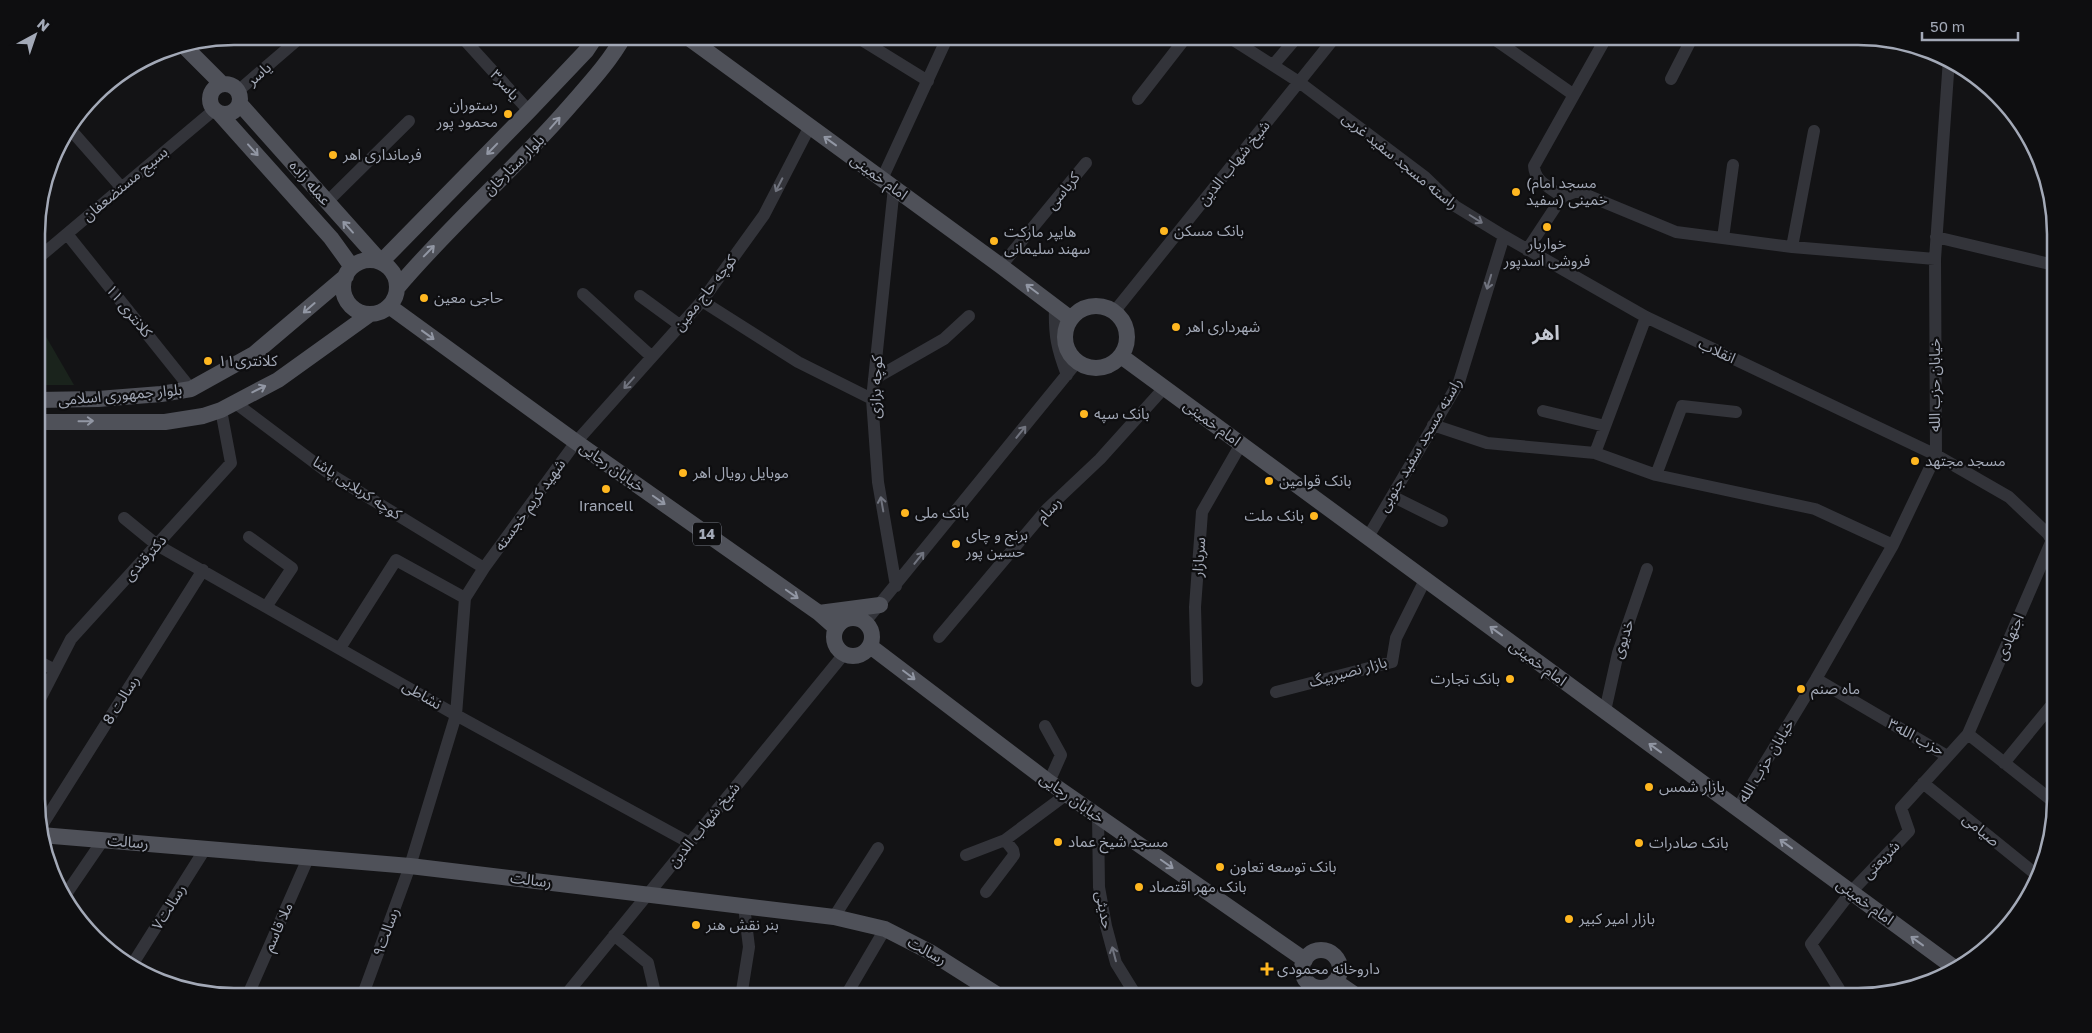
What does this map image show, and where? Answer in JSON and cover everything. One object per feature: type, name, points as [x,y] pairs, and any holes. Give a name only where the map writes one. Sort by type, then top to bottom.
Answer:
[{"type":"main road","name":"بلوار ستارخان","points":[[381,262],[529,111],[590,45]]},
{"type":"main road","name":"بلوار ستارخان","points":[[397,288],[425,254],[548,132],[606,64],[618,45]]},
{"type":"main road","name":"امام خمینی","points":[[698,45],[1071,319]]},
{"type":"main road","points":[[188,50],[222,84]]},
{"type":"main road","points":[[222,84],[230,84],[239,98],[236,110],[229,114],[217,112],[210,102],[210,94],[222,84]]},
{"type":"main road","name":"عمله زاده","points":[[239,98],[327,202],[381,262]]},
{"type":"main road","name":"عمله زاده","points":[[217,112],[331,238],[349,272]]},
{"type":"main road","points":[[371,260],[381,262],[390,268],[395,277],[397,288],[395,298],[389,306],[380,312],[370,314],[359,311],[351,305],[345,296],[344,286],[349,272],[361,262],[371,260]]},
{"type":"main road","name":"بلوار جمهوری اسلامی","points":[[45,400],[98,399],[161,394],[191,389],[254,354],[349,272]]},
{"type":"main road","name":"خیابان رجایی","points":[[389,306],[576,442],[819,613],[836,628]]},
{"type":"main road","points":[[1096,306],[1114,312],[1121,319],[1127,338],[1121,356],[1105,367],[1086,366],[1077,362],[1070,355],[1066,346],[1065,337],[1071,319],[1086,308],[1096,306]]},
{"type":"main road","name":"بلوار جمهوری اسلامی","points":[[45,422],[165,422],[203,416],[228,406],[278,380],[370,314]]},
{"type":"main road","name":"امام خمینی","points":[[1121,356],[1950,965]]},
{"type":"main road","points":[[819,613],[880,605]]},
{"type":"main road","points":[[847,618],[855,618],[865,622],[872,631],[870,646],[865,652],[858,655],[844,654],[834,642],[836,628],[847,618]]},
{"type":"main road","name":"خیابان رجایی","points":[[870,646],[1049,782],[1305,960]]},
{"type":"main road","name":"رسالت","points":[[49,836],[309,856],[410,866],[834,917],[885,929],[930,952],[988,988]]},
{"type":"main road","points":[[1309,988],[1302,972],[1305,960],[1308,955],[1320,950],[1332,954],[1339,964],[1336,981],[1325,988]]},
{"type":"main road","points":[[1336,981],[1346,988]]},
{"type":"street","name":"یاسر","points":[[239,98],[292,45]]},
{"type":"street","name":"یاسر۳","points":[[469,45],[529,111]]},
{"type":"street","points":[[870,45],[928,81]]},
{"type":"street","name":"کوچه بزازی","points":[[896,586],[878,482],[872,399],[888,183],[944,45]]},
{"type":"street","points":[[1138,99],[1180,45]]},
{"type":"street","name":"راسته مسجد سفید غربی","points":[[1243,45],[1300,82],[1425,177],[1455,206],[1504,236]]},
{"type":"street","points":[[1274,64],[1290,45]]},
{"type":"street","name":"شیخ شهاب الدین","points":[[1114,312],[1329,45]]},
{"type":"street","points":[[1503,45],[1574,95]]},
{"type":"street","points":[[1562,196],[1541,183],[1534,170],[1534,166],[1602,45]]},
{"type":"street","points":[[1671,79],[1688,45]]},
{"type":"street","name":"خیابان حزب الله","points":[[1737,809],[1816,679],[1893,545],[1936,455],[1934,259],[1948,67]]},
{"type":"street","name":"بسیج مستضعفان","points":[[45,252],[121,187],[217,112]]},
{"type":"street","points":[[327,202],[409,121]]},
{"type":"street","name":"کوچه حاج معین","points":[[576,442],[702,301],[764,215],[810,126]]},
{"type":"street","points":[[1792,247],[1814,131]]},
{"type":"street","points":[[74,133],[121,187]]},
{"type":"street","name":"کرباسی","points":[[1001,266],[1086,163]]},
{"type":"street","points":[[1723,238],[1733,165]]},
{"type":"street","points":[[1527,250],[1562,196],[1577,191],[1676,232],[1792,247],[1934,259]]},
{"type":"street","name":"کلانتری ۱۱","points":[[66,234],[191,389]]},
{"type":"street","name":"انقلاب","points":[[1504,236],[1646,317],[1936,455],[2009,497],[2047,533]]},
{"type":"street","name":"راسته مسجد سفید جنوبی","points":[[1368,537],[1459,382],[1504,236]]},
{"type":"street","points":[[1936,237],[2047,263]]},
{"type":"street","points":[[583,294],[652,357]]},
{"type":"street","points":[[640,296],[681,326]]},
{"type":"street","points":[[702,301],[798,362],[872,399]]},
{"type":"street","points":[[1055,307],[1054,327],[1057,349],[1067,375]]},
{"type":"street","points":[[874,379],[944,338],[969,316]]},
{"type":"street","points":[[1595,453],[1646,317]]},
{"type":"street","points":[[865,622],[1077,362]]},
{"type":"street","name":"رسام","points":[[939,637],[1047,510],[1100,459],[1164,388]]},
{"type":"street","name":"دکترقندی","points":[[45,689],[71,640],[231,463],[228,406]]},
{"type":"street","name":"کوچه کربلایی پاشا","points":[[228,406],[327,472],[484,568]]},
{"type":"street","points":[[1656,474],[1682,406],[1736,412]]},
{"type":"street","points":[[1543,411],[1605,426]]},
{"type":"street","points":[[1433,425],[1487,443],[1595,453],[1656,474],[1815,509],[1893,545]]},
{"type":"street","name":"شهید کریم خجسته","points":[[465,598],[484,568],[576,442]]},
{"type":"street","name":"سربازار","points":[[1197,681],[1195,607],[1202,512],[1241,444]]},
{"type":"street","points":[[1392,496],[1442,521]]},
{"type":"street","name":"نشاطی","points":[[124,518],[157,545],[456,715],[690,843]]},
{"type":"street","points":[[249,537],[292,568],[266,607]]},
{"type":"street","name":"اجتهادی","points":[[1968,734],[2047,556]]},
{"type":"street","points":[[340,648],[396,560],[465,598]]},
{"type":"street","name":"خدیوی","points":[[1605,711],[1618,653],[1647,569]]},
{"type":"street","name":"رسالت 8","points":[[46,819],[203,570]]},
{"type":"street","name":"بازار نصیربیگ","points":[[1276,692],[1392,662],[1396,638],[1425,580]]},
{"type":"street","name":"رسالت۹","points":[[365,988],[410,866],[456,715],[465,598]]},
{"type":"street","name":"شیخ شهاب الدین","points":[[571,988],[844,654]]},
{"type":"street","points":[[45,665],[55,670]]},
{"type":"street","name":"حزب الله۳","points":[[1816,679],[1947,756],[1968,734]]},
{"type":"street","points":[[2004,763],[2047,710]]},
{"type":"street","points":[[1045,726],[1060,755],[1049,782]]},
{"type":"street","points":[[1968,734],[2047,797]]},
{"type":"street","name":"شریعتی","points":[[1851,892],[1909,831],[1901,808],[1947,756]]},
{"type":"street","name":"صیامی","points":[[1923,783],[2033,872]]},
{"type":"street","points":[[966,855],[1005,840],[1067,794]]},
{"type":"street","name":"حدیثی","points":[[1098,816],[1099,887],[1106,926],[1116,963],[1131,988]]},
{"type":"street","points":[[68,891],[103,840]]},
{"type":"street","points":[[986,892],[1014,855],[1013,850],[1005,840]]},
{"type":"street","points":[[834,917],[878,848]]},
{"type":"street","name":"رسالت۷","points":[[135,960],[205,849]]},
{"type":"street","name":"ملا قاسم","points":[[251,988],[309,856]]},
{"type":"street","points":[[1838,988],[1811,944],[1851,892]]},
{"type":"street","points":[[742,988],[749,947],[744,906]]},
{"type":"street","points":[[850,988],[885,929]]},
{"type":"street","points":[[614,935],[648,964],[654,988]]},
{"type":"shaded area","points":[[45,335],[74,385],[45,385]]},
{"type":"place","name":"رستوران محمود پور","points":[[508,114]]},
{"type":"place","name":"فرمانداری اهر","points":[[333,155]]},
{"type":"place","name":"(مسجد امام خمینی (سفید","points":[[1516,192]]},
{"type":"place","name":"خواربار فروشی اسدپور","points":[[1547,227]]},
{"type":"place","name":"بانک مسکن","points":[[1164,231]]},
{"type":"place","name":"هایپر مارکت سهند سلیمانی","points":[[994,241]]},
{"type":"place","name":"حاجی معین","points":[[424,298]]},
{"type":"place","name":"شهرداری اهر","points":[[1176,327]]},
{"type":"place","name":"کلانتری۱۱","points":[[208,361]]},
{"type":"place","name":"بانک سپه","points":[[1084,414]]},
{"type":"place","name":"مسجد مجتهد","points":[[1915,461]]},
{"type":"place","name":"موبایل رویال اهر","points":[[683,473]]},
{"type":"place","name":"بانک قوامین","points":[[1269,481]]},
{"type":"place","name":"Irancell","points":[[606,489]]},
{"type":"place","name":"بانک ملی","points":[[905,513]]},
{"type":"place","name":"بانک ملت","points":[[1314,516]]},
{"type":"place","name":"برنج و چای حسین پور","points":[[956,544]]},
{"type":"place","name":"بانک تجارت","points":[[1510,679]]},
{"type":"place","name":"ماه صنم","points":[[1801,689]]},
{"type":"place","name":"بازار شمس","points":[[1649,787]]},
{"type":"place","name":"مسجد شیخ عماد","points":[[1058,842]]},
{"type":"place","name":"بانک صادرات","points":[[1639,843]]},
{"type":"place","name":"بانک توسعه تعاون","points":[[1220,867]]},
{"type":"place","name":"بانک مهر اقتصاد","points":[[1139,887]]},
{"type":"place","name":"بازار امیر کبیر","points":[[1569,919]]},
{"type":"place","name":"بنر نقش هنر","points":[[696,925]]},
{"type":"place","name":"داروخانه محمودی","points":[[1267,969]]},
{"type":"district","name":"اهر","points":[[1546,333]]}]
